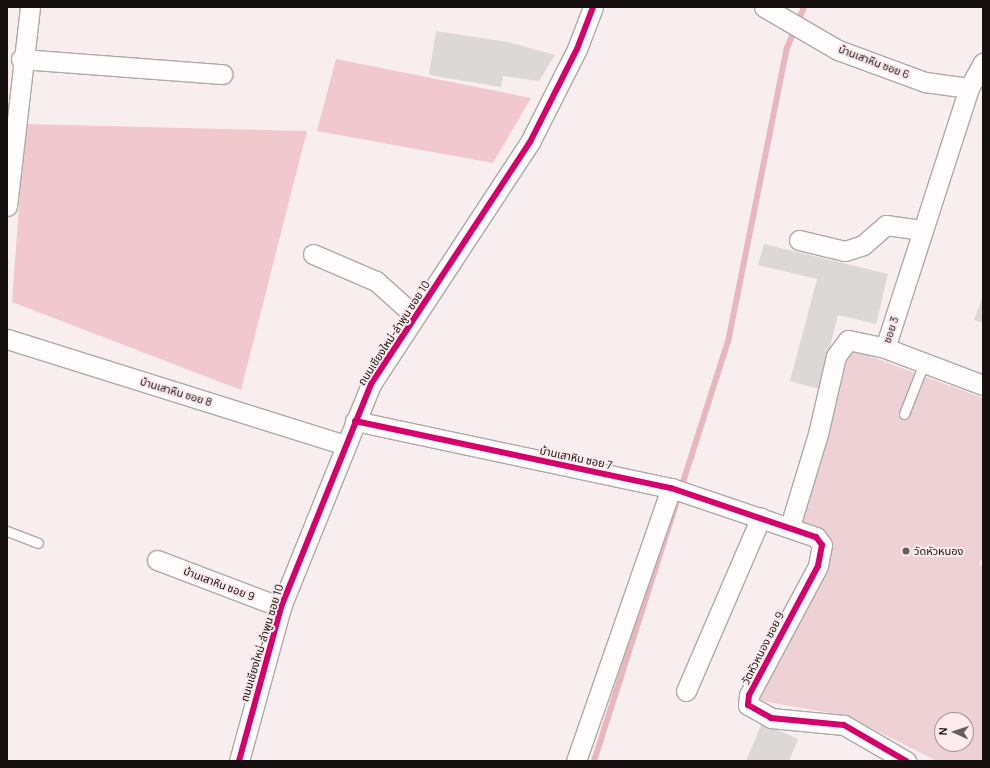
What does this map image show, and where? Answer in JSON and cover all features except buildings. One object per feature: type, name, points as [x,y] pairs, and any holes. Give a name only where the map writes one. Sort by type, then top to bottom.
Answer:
[{"type":"street","points":[[7,206],[21,59],[30,7]]},
{"type":"street","name":"ถนนเชียงใหม่-ลำพูน ซอย 10","points":[[239,761],[281,607],[370,384],[530,142],[577,49],[593,7]]},
{"type":"street","name":"บ้านเสาหิน ซอย 6","points":[[774,10],[838,50],[925,82],[969,88]]},
{"type":"street","points":[[21,59],[222,74]]},
{"type":"street","name":"ซอย 3","points":[[790,526],[841,344],[848,340],[885,348],[969,88],[983,63]]},
{"type":"street","points":[[798,240],[845,251],[863,244],[886,225],[923,230]]},
{"type":"street","points":[[313,254],[376,281],[415,316]]},
{"type":"street","name":"บ้านเสาหิน ซอย 8","points":[[7,339],[345,445]]},
{"type":"street","points":[[885,348],[983,385]]},
{"type":"street","name":"บ้านเสาหิน ซอย 7","points":[[355,421],[671,488],[790,526]]},
{"type":"street","points":[[576,761],[671,488]]},
{"type":"street","points":[[686,690],[761,517]]},
{"type":"street","name":"วัตหัวหนอง ซอย 9","points":[[790,526],[819,540],[822,545],[818,566],[749,695],[748,705],[770,718],[844,725],[906,761]]},
{"type":"street","name":"บ้านเสาหิน ซอย 9","points":[[157,560],[281,607]]},
{"type":"lane","points":[[904,414],[924,363]]},
{"type":"lane","points":[[7,531],[38,543]]},
{"type":"shaded area","points":[[336,59],[531,98],[493,163],[317,131]]},
{"type":"shaded area","points":[[25,124],[307,131],[241,390],[12,302]]},
{"type":"shaded area","name":"วัดหัวหนอง","points":[[848,348],[983,398],[983,556],[979,565],[983,567],[983,761],[937,761],[847,716],[757,700],[832,547],[799,522]]},
{"type":"waterway","points":[[594,761],[728,342],[787,48],[804,7]]},
{"type":"cycle path","points":[[239,761],[281,607],[371,384],[530,142],[577,49],[593,7]]},
{"type":"cycle path","points":[[355,421],[671,488],[816,537],[822,545],[818,566],[749,695],[748,705],[771,718],[844,725],[906,761]]},
{"type":"place","name":"วัดหัวหนอง","points":[[906,551]]}]
